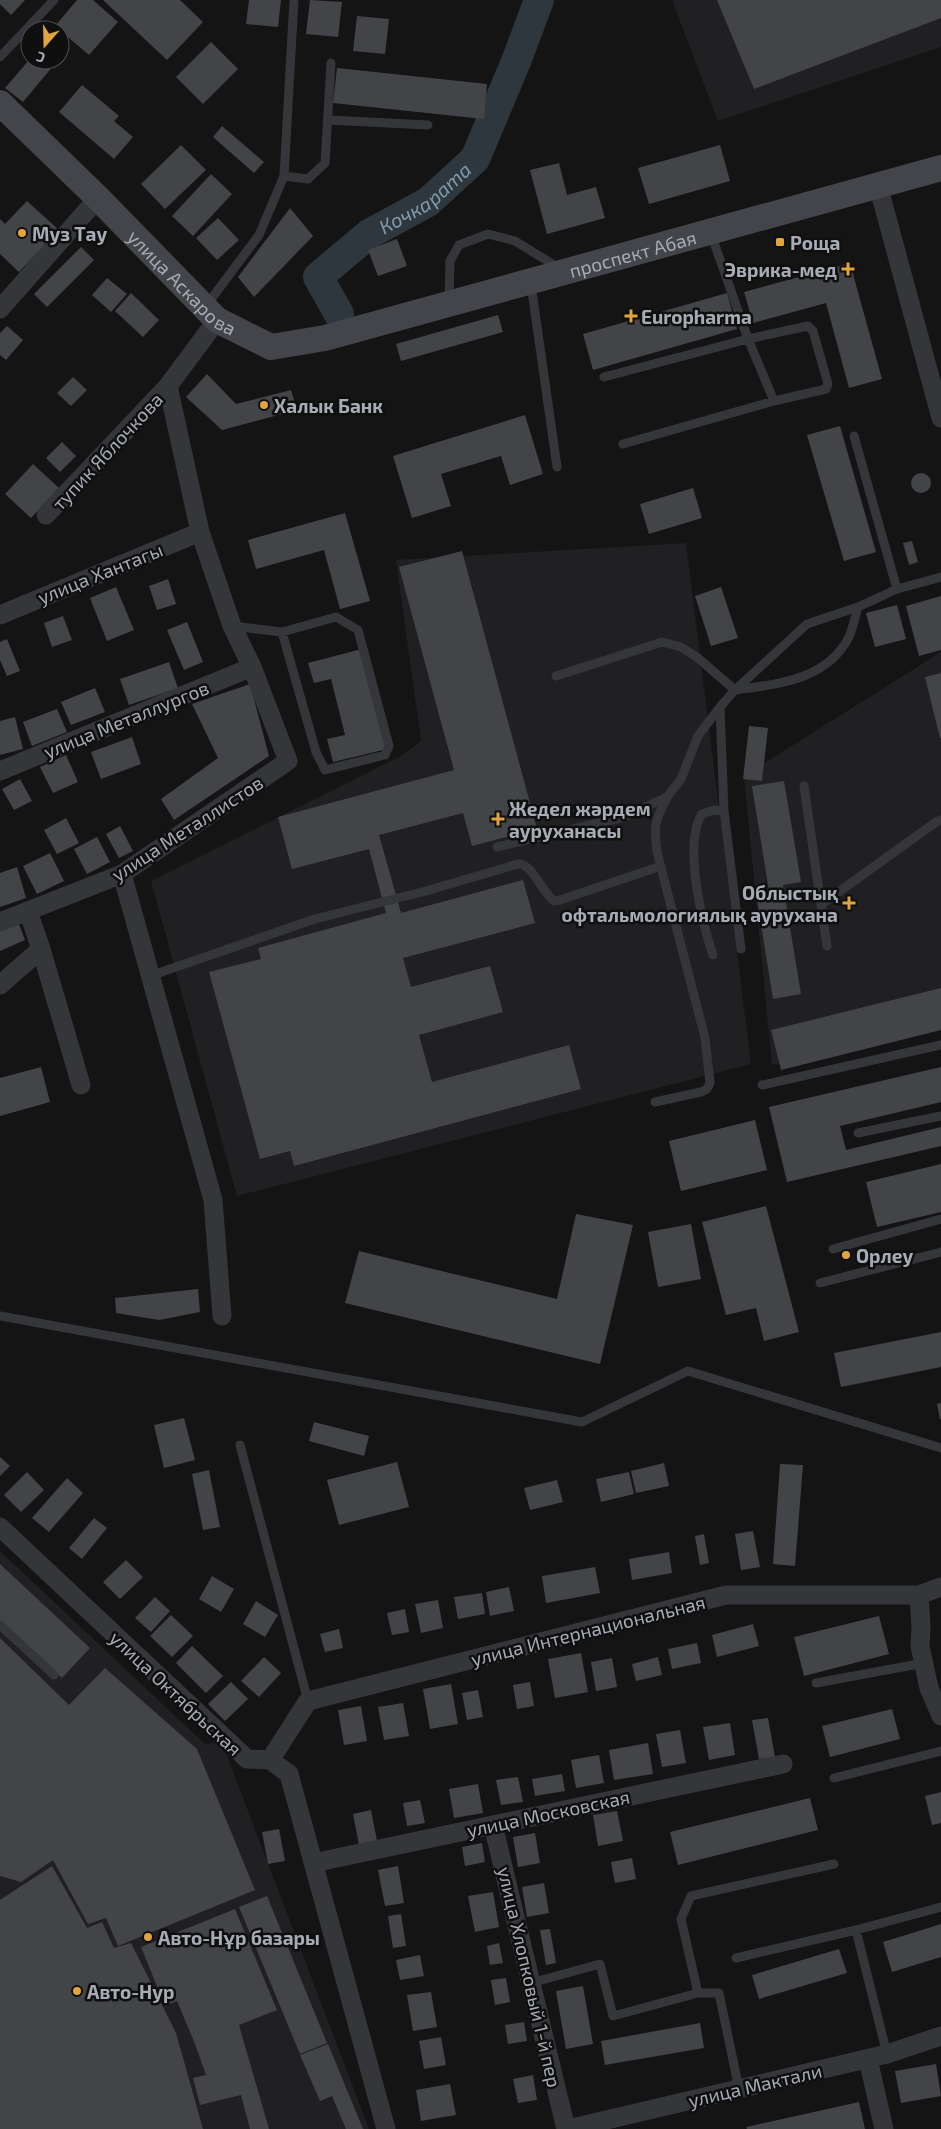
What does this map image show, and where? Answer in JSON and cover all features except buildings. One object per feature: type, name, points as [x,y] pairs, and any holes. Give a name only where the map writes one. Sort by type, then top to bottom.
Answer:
[{"type":"main road","name":"улица Аскарова","points":[[0,103],[98,198],[211,314],[271,347],[325,338]]},
{"type":"main road","name":"проспект Абая","points":[[325,338],[941,168]]},
{"type":"street","points":[[878,185],[941,418]]},
{"type":"street","points":[[0,309],[98,198]]},
{"type":"street","name":"тупик Яблочкова","points":[[46,515],[168,386],[211,314]]},
{"type":"street","points":[[168,386],[200,532],[232,626],[252,667]]},
{"type":"street","name":"улица Хантагы","points":[[0,615],[200,532]]},
{"type":"street","name":"улица Металлистов","points":[[0,922],[122,874],[288,762],[252,667]]},
{"type":"street","name":"улица Металлургов","points":[[0,771],[252,667]]},
{"type":"street","points":[[122,874],[213,1200],[222,1316]]},
{"type":"street","points":[[28,911],[81,1085]]},
{"type":"street","points":[[0,985],[41,949]]},
{"type":"street","name":"улица Октябрьская","points":[[0,1527],[247,1759],[270,1760]]},
{"type":"street","name":"улица Интернациональная","points":[[308,1700],[726,1595],[919,1595],[941,1587]]},
{"type":"street","points":[[919,1595],[920,1646],[929,1688],[941,1716]]},
{"type":"street","points":[[308,1700],[270,1760],[289,1774],[386,2129]]},
{"type":"street","name":"улица Московская","points":[[313,1862],[783,1764]]},
{"type":"street","name":"улица Хлопковый 1-й пер","points":[[493,1825],[531,1983],[576,2128]]},
{"type":"street","name":"улица Мактали","points":[[576,2128],[887,2054],[941,2036]]},
{"type":"street","points":[[868,2058],[884,2129]]},
{"type":"lane","points":[[0,57],[54,0]]},
{"type":"lane","points":[[211,314],[259,235],[284,176],[294,0]]},
{"type":"lane","points":[[284,176],[308,179],[326,163],[331,63]]},
{"type":"lane","points":[[328,120],[428,124]]},
{"type":"lane","points":[[710,232],[748,339],[774,401]]},
{"type":"lane","points":[[449,304],[450,261],[459,245],[488,234],[515,241],[565,272]]},
{"type":"lane","points":[[531,281],[557,467]]},
{"type":"lane","points":[[604,377],[748,339],[808,326],[813,331],[828,384],[826,389],[774,401],[623,444]]},
{"type":"lane","points":[[854,436],[897,589]]},
{"type":"lane","points":[[655,1102],[701,1092],[707,1089],[710,1083],[705,1038],[661,866],[654,826],[668,797],[681,779],[698,736],[720,707],[736,690],[807,624],[858,608],[897,589],[941,577]]},
{"type":"lane","points":[[556,676],[662,642],[681,647],[736,690],[780,684],[817,671],[838,655],[850,636],[858,608]]},
{"type":"lane","points":[[232,626],[282,632],[336,617],[358,630],[389,746],[384,755],[326,770],[316,752],[282,632]]},
{"type":"lane","points":[[720,707],[724,811],[741,949]]},
{"type":"lane","points":[[804,786],[827,946]]},
{"type":"lane","points":[[497,847],[624,817],[668,797]]},
{"type":"lane","points":[[713,955],[706,932],[694,867],[695,832],[702,814],[714,810],[724,811]]},
{"type":"lane","points":[[822,904],[941,820]]},
{"type":"lane","points":[[150,976],[315,919],[426,891],[522,863],[528,866],[543,890],[554,901],[661,866]]},
{"type":"lane","points":[[762,1085],[941,1045]]},
{"type":"lane","points":[[858,1133],[941,1116]]},
{"type":"lane","points":[[833,1249],[941,1219]]},
{"type":"lane","points":[[820,1283],[941,1252]]},
{"type":"lane","points":[[0,1316],[582,1422],[688,1372],[941,1448]]},
{"type":"lane","points":[[240,1445],[308,1700]]},
{"type":"lane","points":[[0,1625],[54,1675]]},
{"type":"lane","points":[[816,1683],[924,1663]]},
{"type":"lane","points":[[834,1778],[941,1751]]},
{"type":"lane","points":[[698,1993],[681,1919],[691,1896],[834,1864]]},
{"type":"lane","points":[[736,1958],[856,1930],[941,1907]]},
{"type":"lane","points":[[856,1930],[887,2054]]},
{"type":"lane","points":[[531,1983],[600,1964],[613,2016],[698,1993],[719,1993],[738,2089]]},
{"type":"shaded area","points":[[672,0],[941,0],[941,47],[718,121]]},
{"type":"shaded area","name":"Жедел жәрдем ауруханасы","points":[[686,543],[751,1064],[237,1196],[151,881],[401,756],[421,741],[396,560]]},
{"type":"shaded area","name":"Облыстық офтальмологиялық аурухана","points":[[941,652],[941,1029],[772,1065],[744,776]]},
{"type":"shaded area","name":"Авто-Нұр базары","points":[[0,1551],[206,1745],[221,1740],[369,2129],[0,2129]]},
{"type":"waterway","name":"Кочкарата","points":[[339,314],[318,277],[369,234],[428,202],[475,159],[517,59],[539,0]]},
{"type":"place","name":"Муз Тау","points":[[22,233]]},
{"type":"place","name":"Роща","points":[[780,242]]},
{"type":"place","name":"Эврика-мед","points":[[848,269]]},
{"type":"place","name":"Europharma","points":[[631,316]]},
{"type":"place","name":"Халык Банк","points":[[264,405]]},
{"type":"place","name":"Жедел жәрдем ауруханасы","points":[[498,819]]},
{"type":"place","name":"Облыстық офтальмологиялық аурухана","points":[[849,903]]},
{"type":"place","name":"Орлеу","points":[[846,1255]]},
{"type":"place","name":"Авто-Нұр базары","points":[[148,1937]]},
{"type":"place","name":"Авто-Нур","points":[[77,1991]]}]
